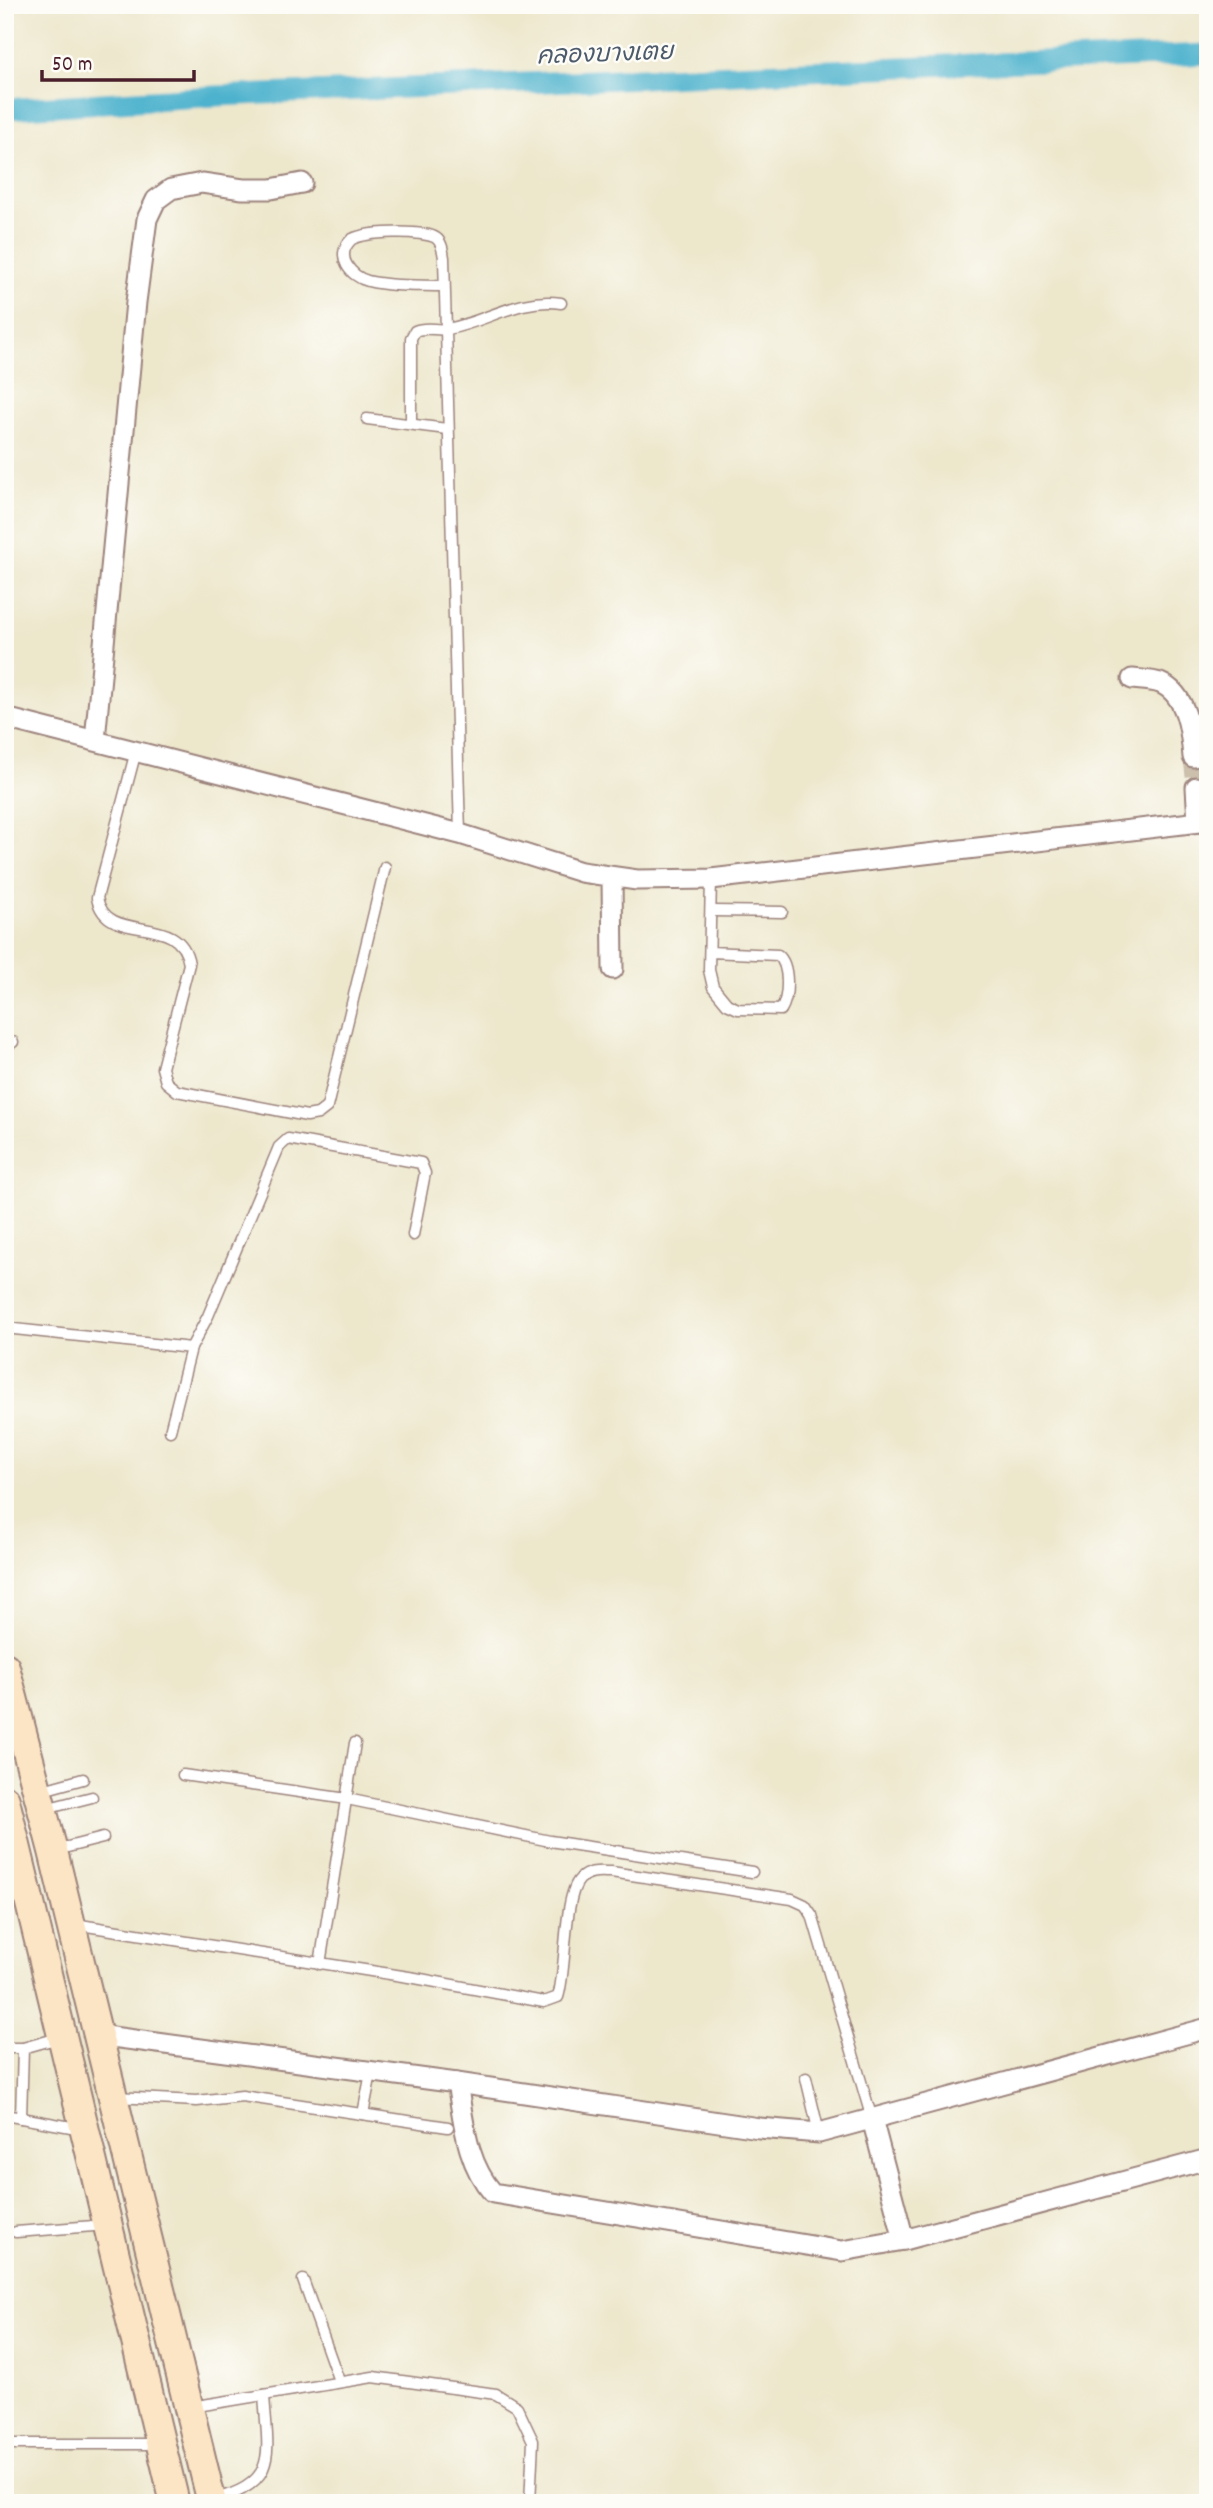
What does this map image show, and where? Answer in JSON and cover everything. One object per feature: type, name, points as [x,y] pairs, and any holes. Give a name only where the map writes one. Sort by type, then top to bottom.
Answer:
[{"type":"main road","points":[[5,1667],[53,1851],[211,2501]]},
{"type":"main road","points":[[5,1800],[12,1853],[110,2225],[174,2503]]},
{"type":"street","points":[[95,740],[136,302],[147,219],[156,200],[171,189],[202,183],[243,190],[271,189],[302,183]]},
{"type":"street","points":[[1132,679],[1160,683],[1175,696],[1190,724],[1194,757]]},
{"type":"street","points":[[5,718],[460,834],[612,878],[671,881],[711,878],[1203,822],[1196,787]]},
{"type":"street","points":[[612,878],[613,969]]},
{"type":"street","points":[[97,2035],[457,2083],[759,2128],[819,2133],[1208,2028]]},
{"type":"street","points":[[457,2083],[471,2157],[481,2179],[492,2193],[842,2250],[904,2240],[1208,2159]]},
{"type":"street","points":[[872,2119],[904,2240]]},
{"type":"lane","points":[[444,286],[365,281],[352,275],[345,264],[345,252],[350,241],[364,233],[436,238],[442,246],[444,286],[446,329],[460,834]]},
{"type":"lane","points":[[411,424],[411,338],[415,331],[421,328],[446,329],[517,305],[541,300],[561,303]]},
{"type":"lane","points":[[367,419],[447,429]]},
{"type":"lane","points":[[136,751],[97,898],[99,911],[108,920],[178,939],[186,950],[189,964],[162,1068],[166,1082],[177,1091],[307,1116],[318,1114],[327,1107],[385,866]]},
{"type":"lane","points":[[710,952],[778,955],[785,967],[786,996],[781,1010],[738,1009],[727,1004],[713,987],[709,970],[711,878]]},
{"type":"lane","points":[[712,911],[782,912]]},
{"type":"lane","points":[[170,1431],[191,1348],[208,1316],[279,1147],[288,1139],[421,1163],[425,1173],[413,1235]]},
{"type":"lane","points":[[5,1328],[191,1348]]},
{"type":"lane","points":[[320,1964],[355,1743]]},
{"type":"lane","points":[[183,1775],[346,1798],[550,1841],[752,1872]]},
{"type":"lane","points":[[39,1800],[83,1779]]},
{"type":"lane","points":[[39,1800],[92,1797]]},
{"type":"lane","points":[[53,1851],[103,1838]]},
{"type":"lane","points":[[70,1924],[544,2002],[558,1997],[564,1978],[569,1908],[579,1880],[592,1872],[611,1872],[792,1899],[805,1905],[812,1915],[872,2119]]},
{"type":"lane","points":[[5,2048],[23,2048],[62,2037]]},
{"type":"lane","points":[[21,2118],[23,2048]]},
{"type":"lane","points":[[363,2114],[371,2073]]},
{"type":"lane","points":[[806,2078],[819,2133]]},
{"type":"lane","points":[[113,2097],[197,2101],[242,2096],[448,2127]]},
{"type":"lane","points":[[5,2115],[86,2130]]},
{"type":"lane","points":[[16,2232],[110,2225]]},
{"type":"lane","points":[[303,2280],[339,2381]]},
{"type":"lane","points":[[187,2407],[373,2377],[496,2394],[517,2407],[533,2441],[530,2503]]},
{"type":"lane","points":[[211,2501],[239,2493],[255,2483],[264,2471],[268,2460],[264,2395]]},
{"type":"lane","points":[[5,2444],[160,2444]]},
{"type":"waterway","name":"คลองบางเตย","points":[[5,109],[217,96],[1208,54]]},
{"type":"tunnel","points":[[1193,757],[1196,787]]}]
